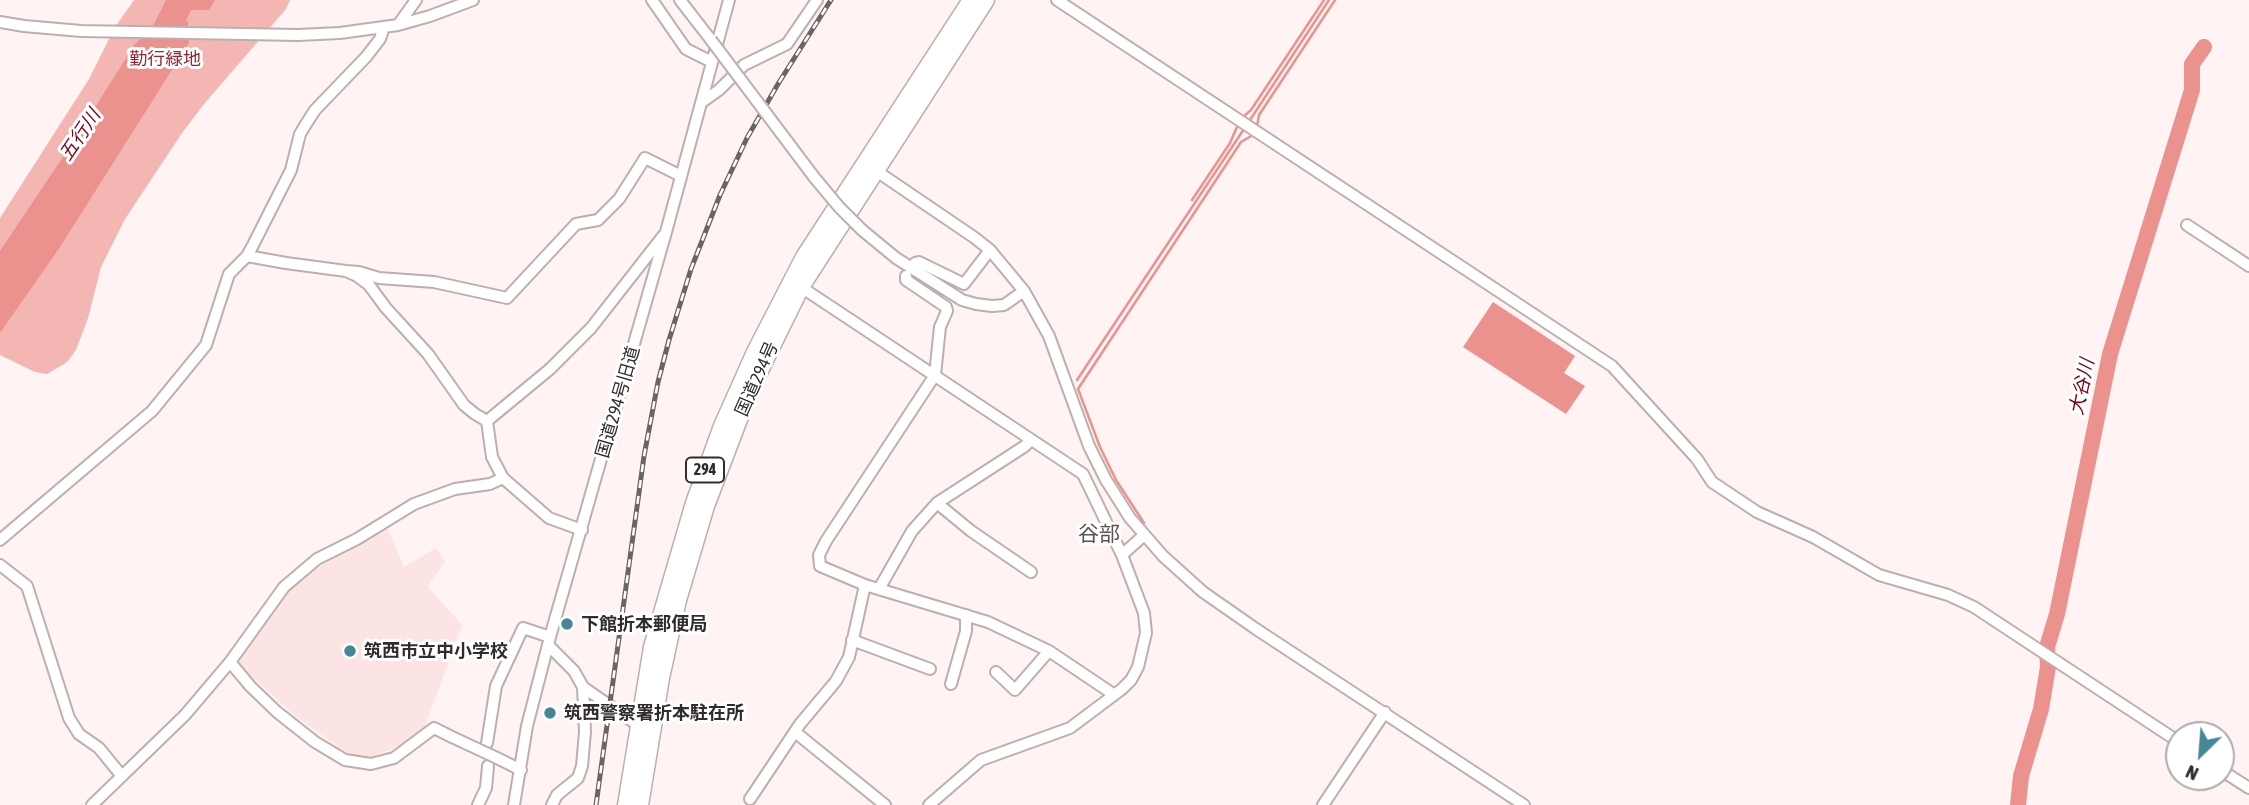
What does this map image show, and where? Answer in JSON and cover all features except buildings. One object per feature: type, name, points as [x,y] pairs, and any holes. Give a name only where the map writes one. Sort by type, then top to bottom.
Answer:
[{"type":"highway","name":"国道294号","points":[[626,805],[644,729],[706,506],[749,393],[802,287],[870,167],[971,0]]},
{"type":"highway","name":"国道294号","points":[[640,805],[652,647],[694,503],[722,426],[786,289],[819,232],[870,167],[986,0]]},
{"type":"street","points":[[398,25],[416,0]]},
{"type":"street","points":[[0,22],[81,32],[249,35],[340,33],[398,25],[472,0]]},
{"type":"street","points":[[652,0],[686,48],[712,62]]},
{"type":"street","points":[[680,0],[814,177],[862,230],[896,258],[962,300],[976,304],[1004,305],[1024,291]]},
{"type":"street","name":"国道294号旧道","points":[[514,805],[527,726],[549,641],[729,0]]},
{"type":"street","points":[[702,102],[719,90],[744,65],[787,44],[817,0]]},
{"type":"street","points":[[1057,0],[1612,366],[1697,459],[1712,482],[1757,512],[1813,537],[1879,575],[1962,601],[2165,733]]},
{"type":"street","points":[[0,540],[152,411],[206,345],[229,274],[247,256],[290,170],[300,134],[315,110],[366,57],[380,39],[384,27]]},
{"type":"street","points":[[247,256],[359,272],[379,278],[435,282],[507,298],[576,224],[598,220],[619,199],[645,158],[681,176]]},
{"type":"street","points":[[870,167],[959,226],[989,250],[1024,291],[1049,336],[1094,457],[1116,499],[1143,536],[1203,592],[1524,805]]},
{"type":"street","points":[[2187,225],[2249,266]]},
{"type":"street","points":[[487,421],[550,369],[591,328],[666,232]]},
{"type":"street","points":[[915,263],[919,262],[964,284],[989,250]]},
{"type":"street","points":[[346,271],[369,285],[428,354],[464,405],[487,421]]},
{"type":"street","points":[[906,276],[906,280],[946,307],[947,311],[940,327],[935,374],[826,541],[819,555],[820,566],[864,585],[989,622],[1049,651],[1112,694]]},
{"type":"street","points":[[802,287],[1083,474],[1122,555],[1144,613],[1146,633],[1138,667],[1131,680],[1070,728],[981,760],[929,805]]},
{"type":"street","points":[[487,421],[492,457],[503,478],[549,518],[582,530]]},
{"type":"street","points":[[879,589],[912,531],[937,503],[1031,440]]},
{"type":"street","points":[[92,805],[185,715],[230,662],[284,587],[317,559],[357,540],[414,503],[455,489],[490,484],[503,478]]},
{"type":"street","points":[[937,503],[971,531],[1031,572]]},
{"type":"street","points":[[1122,555],[1143,536]]},
{"type":"street","points":[[0,565],[27,586],[69,718],[79,734],[99,748],[121,775]]},
{"type":"street","points":[[751,799],[795,732],[836,681],[849,657],[864,585]]},
{"type":"street","points":[[951,684],[966,631],[966,615]]},
{"type":"street","points":[[487,743],[496,686],[523,628],[549,641],[574,671],[583,687],[644,729]]},
{"type":"street","points":[[852,640],[930,669]]},
{"type":"street","points":[[996,672],[1015,690],[1049,651]]},
{"type":"street","points":[[230,662],[277,712],[315,742],[345,760],[371,764],[394,758],[434,728],[492,762],[521,770]]},
{"type":"street","points":[[552,805],[557,795],[578,778],[582,766],[585,733],[583,687]]},
{"type":"street","points":[[1323,805],[1385,712]]},
{"type":"street","points":[[795,732],[885,805]]},
{"type":"street","points":[[478,805],[486,788],[492,762]]},
{"type":"shaded area","name":"筑西市立中小学校","points":[[387,528],[404,567],[436,548],[445,562],[427,586],[462,625],[425,726],[401,746],[369,758],[350,755],[295,716],[237,663],[290,588],[310,572]]},
{"type":"green space","name":"勤行緑地","points":[[134,0],[290,0],[286,9],[182,133],[125,219],[101,267],[88,318],[76,350],[67,362],[47,374],[35,372],[0,355],[0,218],[89,79],[115,27]]},
{"type":"water","name":"五行川","points":[[166,0],[215,0],[209,10],[191,10],[186,21],[189,23],[189,43],[60,247],[0,333],[0,251],[135,44],[153,26]]},
{"type":"water","points":[[1493,302],[1575,356],[1564,373],[1585,386],[1566,414],[1463,347]]},
{"type":"waterway","points":[[1244,116],[1251,110],[1324,0]]},
{"type":"waterway","points":[[1248,123],[1329,0]]},
{"type":"waterway","points":[[1257,126],[1259,115],[1335,0]]},
{"type":"waterway","name":"大谷川","points":[[2018,805],[2021,776],[2041,709],[2048,667],[2047,647],[2057,614],[2110,354],[2192,90],[2192,64],[2204,47]]},
{"type":"waterway","points":[[1192,200],[1230,143],[1237,127]]},
{"type":"waterway","points":[[1077,380],[1244,129]]},
{"type":"waterway","points":[[1144,523],[1116,480],[1078,389],[1241,142],[1251,136]]},
{"type":"railway","points":[[596,805],[644,456],[669,340],[691,269],[720,195],[747,138],[831,0]]},
{"type":"place","name":"下館折本郵便局","points":[[567,624]]},
{"type":"place","name":"筑西市立中小学校","points":[[350,651]]},
{"type":"place","name":"筑西警察署折本駐在所","points":[[550,713]]},
{"type":"district","name":"谷部","points":[[1099,534]]}]
